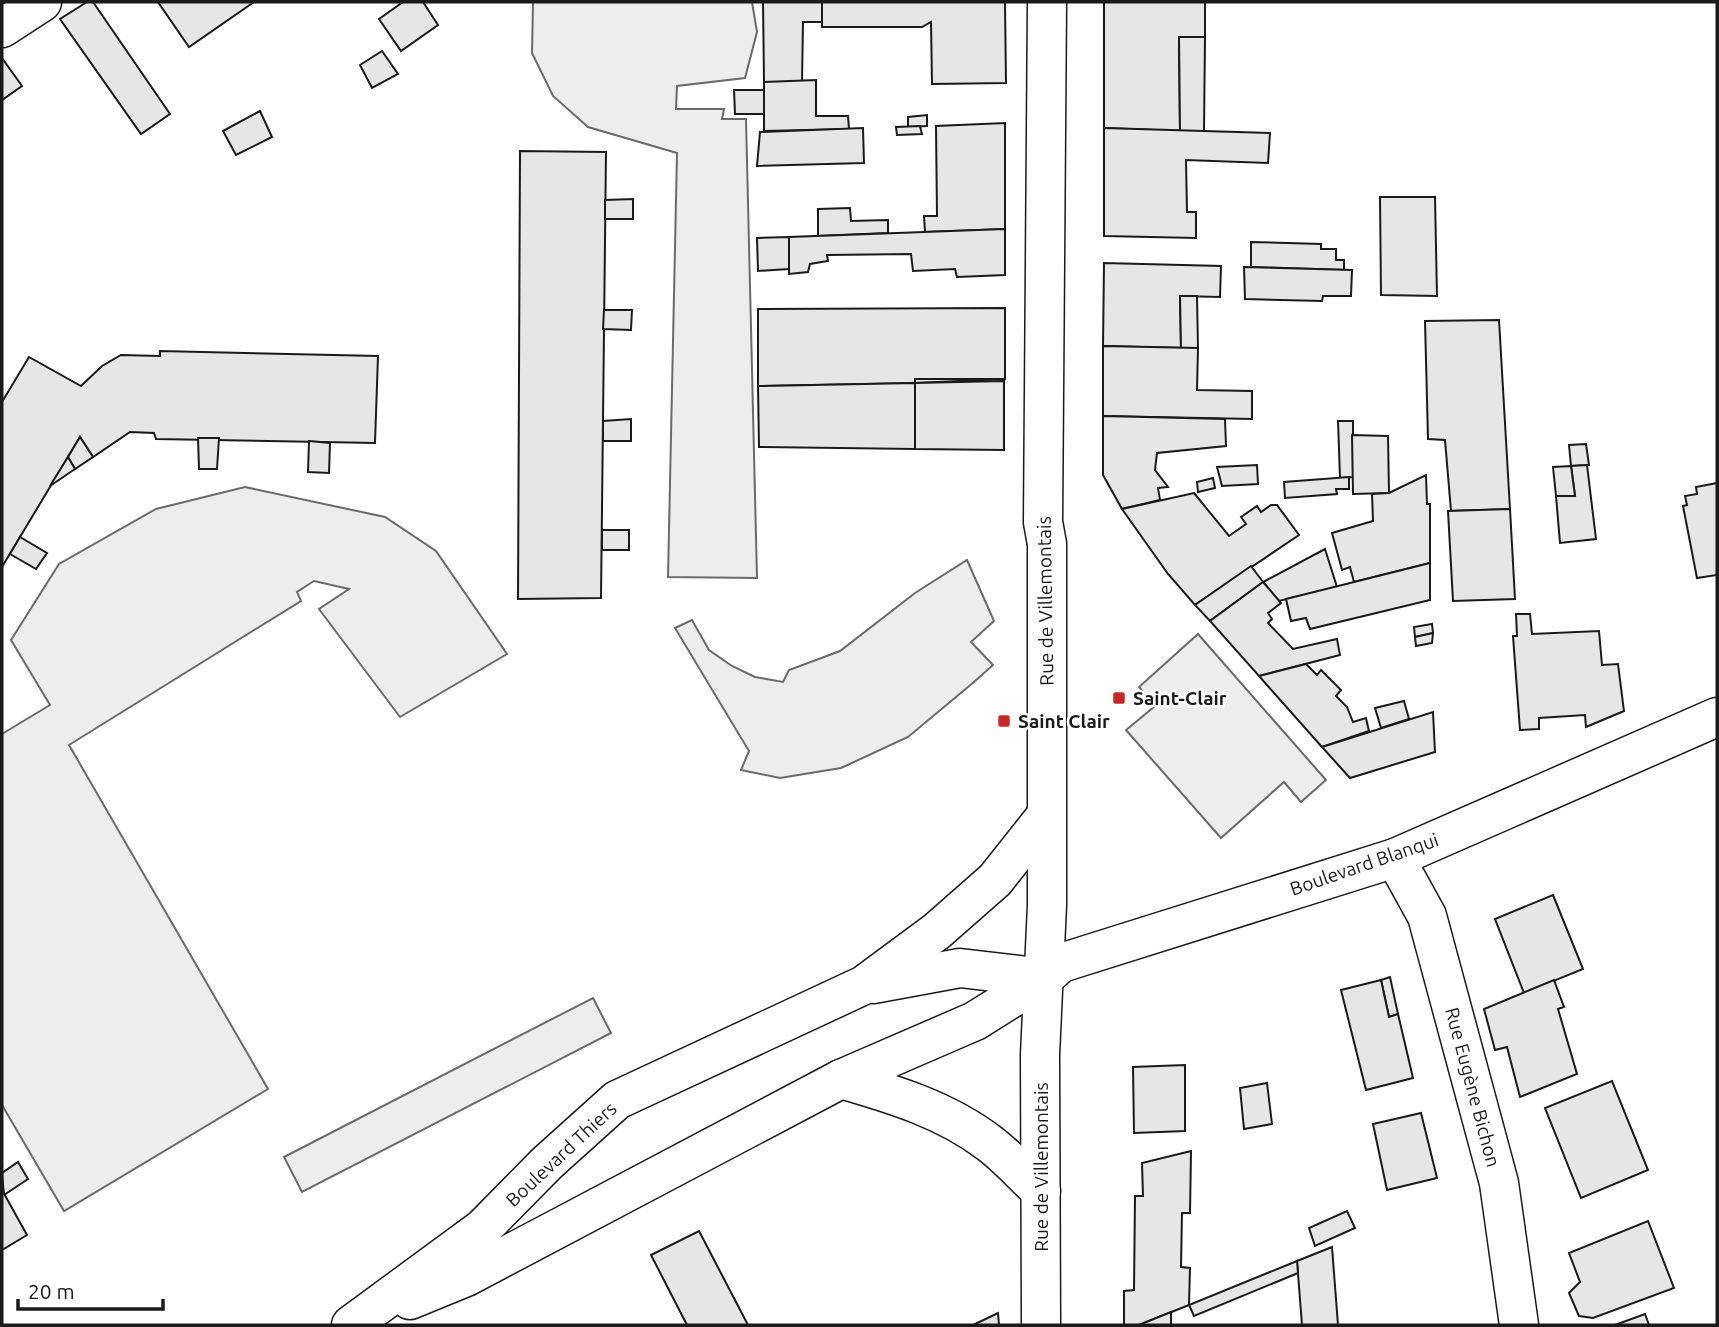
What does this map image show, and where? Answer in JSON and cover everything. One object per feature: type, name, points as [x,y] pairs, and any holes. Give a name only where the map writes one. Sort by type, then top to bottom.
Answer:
[{"type":"main road","points":[[2,28],[42,2]]},
{"type":"main road","name":"Rue de Villemontais","points":[[1041,1325],[1047,905],[1047,2]]},
{"type":"main road","name":"Boulevard Blanqui","points":[[1044,978],[1060,963],[1395,858],[1717,717]]},
{"type":"main road","name":"Boulevard Thiers","points":[[354,1324],[483,1228],[547,1163],[617,1100],[864,985],[937,931],[995,880],[1045,817]]},
{"type":"main road","name":"Rue Eugène Bichon","points":[[1395,858],[1427,916],[1499,1183],[1519,1325]]},
{"type":"main road","name":"Boulevard Thiers","points":[[864,985],[960,968],[1044,978]]},
{"type":"main road","name":"Boulevard Thiers","points":[[354,1324],[466,1277],[841,1079],[975,1021],[1044,978]]},
{"type":"main road","points":[[841,1079],[894,1094],[946,1117],[990,1144],[1041,1191]]},
{"type":"shaded area","points":[[533,2],[752,2],[757,32],[745,78],[677,86],[676,109],[724,109],[722,119],[746,119],[757,578],[668,577],[677,153],[588,127],[553,96],[532,53]]},
{"type":"shaded area","points":[[245,487],[385,517],[436,551],[507,654],[400,717],[319,609],[349,589],[314,581],[297,592],[301,601],[69,745],[268,1089],[64,1211],[2,1105],[2,734],[50,705],[11,640],[59,564],[156,509]]},
{"type":"shaded area","points":[[967,560],[994,621],[971,642],[993,665],[908,737],[841,768],[780,778],[741,770],[749,751],[675,628],[692,620],[709,650],[732,666],[755,677],[783,682],[789,670],[840,651],[915,593]]},
{"type":"shaded area","points":[[1198,634],[1326,780],[1301,802],[1284,782],[1221,838],[1126,730],[1155,706],[1139,687]]},
{"type":"shaded area","points":[[593,998],[611,1033],[302,1192],[284,1157]]},
{"type":"building","points":[[87,2],[93,2],[170,114],[141,134],[60,19]]},
{"type":"building","points":[[158,2],[254,2],[189,47]]},
{"type":"building","points":[[403,2],[423,2],[438,25],[401,51],[379,19]]},
{"type":"building","points":[[763,2],[822,2],[823,22],[803,22],[802,82],[764,82]]},
{"type":"building","points":[[822,2],[1005,2],[1006,83],[932,84],[931,22],[922,27],[822,27]]},
{"type":"building","points":[[1104,2],[1205,2],[1205,37],[1179,37],[1180,131],[1104,128]]},
{"type":"building","points":[[1179,37],[1205,37],[1204,131],[1180,131]]},
{"type":"building","points":[[382,51],[398,74],[372,88],[360,65]]},
{"type":"building","points":[[2,58],[22,86],[2,100]]},
{"type":"building","points":[[816,80],[816,116],[848,116],[849,129],[764,131],[764,82]]},
{"type":"building","points":[[734,90],[764,90],[764,114],[735,114]]},
{"type":"building","points":[[260,111],[272,137],[236,155],[223,131]]},
{"type":"building","points":[[927,115],[927,126],[908,127],[908,117]]},
{"type":"building","points":[[1005,123],[1005,229],[925,232],[924,216],[937,216],[936,126]]},
{"type":"building","points":[[920,126],[922,134],[897,135],[896,127]]},
{"type":"building","points":[[863,128],[864,163],[757,166],[760,132]]},
{"type":"building","points":[[1104,128],[1270,133],[1268,163],[1186,160],[1187,212],[1196,212],[1196,238],[1104,236]]},
{"type":"building","points":[[520,151],[606,152],[601,598],[518,599]]},
{"type":"building","points":[[1380,197],[1435,197],[1437,296],[1381,295]]},
{"type":"building","points":[[633,199],[633,219],[605,219],[605,200]]},
{"type":"building","points":[[850,208],[851,221],[888,220],[888,233],[818,236],[818,209]]},
{"type":"building","points":[[1005,229],[1005,275],[957,277],[955,269],[913,271],[911,254],[827,255],[828,261],[810,264],[808,272],[789,274],[789,237]]},
{"type":"building","points":[[789,237],[789,269],[758,271],[757,238]]},
{"type":"building","points":[[1251,242],[1321,244],[1321,249],[1336,249],[1336,260],[1344,260],[1344,270],[1251,267]]},
{"type":"building","points":[[1104,263],[1221,266],[1220,297],[1180,296],[1181,348],[1103,346]]},
{"type":"building","points":[[1244,267],[1352,270],[1351,296],[1323,296],[1322,301],[1245,299]]},
{"type":"building","points":[[1180,296],[1197,296],[1198,348],[1181,348]]},
{"type":"building","points":[[1005,308],[1005,379],[915,379],[915,383],[758,386],[758,309]]},
{"type":"building","points":[[604,310],[632,310],[631,330],[603,329]]},
{"type":"building","points":[[1499,320],[1510,509],[1451,511],[1445,440],[1428,439],[1425,321]]},
{"type":"building","points":[[1103,346],[1198,348],[1197,390],[1252,391],[1252,419],[1103,416]]},
{"type":"building","points":[[160,351],[378,356],[375,443],[156,439],[154,433],[130,432],[93,457],[80,437],[2,567],[2,402],[29,357],[81,386],[102,366],[121,355],[160,356]]},
{"type":"building","points":[[915,379],[1005,379],[915,383]]},
{"type":"building","points":[[1004,381],[1004,450],[915,449],[915,383]]},
{"type":"building","points":[[915,383],[915,449],[759,447],[758,386]]},
{"type":"building","points":[[1103,416],[1225,419],[1226,446],[1157,453],[1155,470],[1168,487],[1158,488],[1160,500],[1122,509],[1103,475]]},
{"type":"building","points":[[631,419],[631,441],[603,441],[603,421]]},
{"type":"building","points":[[1338,421],[1353,421],[1353,477],[1340,478]]},
{"type":"building","points":[[1352,435],[1388,436],[1389,493],[1353,494]]},
{"type":"building","points":[[80,437],[93,457],[75,469],[68,457]]},
{"type":"building","points":[[198,438],[219,438],[217,469],[199,469]]},
{"type":"building","points":[[309,441],[330,443],[329,473],[308,472]]},
{"type":"building","points":[[1586,444],[1589,465],[1571,466],[1569,445]]},
{"type":"building","points":[[68,457],[75,469],[50,486]]},
{"type":"building","points":[[1257,465],[1258,484],[1222,486],[1217,467]]},
{"type":"building","points":[[1587,465],[1596,539],[1560,543],[1556,496],[1575,496],[1571,466]]},
{"type":"building","points":[[1571,466],[1575,496],[1556,496],[1553,467]]},
{"type":"building","points":[[1426,475],[1427,504],[1430,504],[1430,563],[1354,582],[1350,567],[1342,570],[1332,533],[1373,521],[1372,494],[1389,493]]},
{"type":"building","points":[[1349,477],[1349,489],[1336,489],[1337,494],[1285,498],[1284,482]]},
{"type":"building","points":[[1213,478],[1215,488],[1198,492],[1197,482]]},
{"type":"building","points":[[1717,483],[1717,575],[1697,578],[1683,506],[1687,505],[1685,496],[1697,494],[1696,487]]},
{"type":"building","points":[[1194,493],[1229,536],[1246,524],[1241,517],[1257,506],[1261,512],[1271,505],[1277,505],[1299,535],[1195,605],[1168,574],[1122,509]]},
{"type":"building","points":[[1510,509],[1515,599],[1453,601],[1448,511]]},
{"type":"building","points":[[602,530],[629,530],[629,550],[602,550]]},
{"type":"building","points":[[20,537],[47,553],[36,569],[10,554]]},
{"type":"building","points":[[1325,549],[1337,587],[1279,601],[1263,582]]},
{"type":"building","points":[[1430,563],[1430,600],[1310,629],[1306,618],[1291,621],[1286,599]]},
{"type":"building","points":[[1251,566],[1263,582],[1210,621],[1195,605]]},
{"type":"building","points":[[1263,582],[1281,603],[1268,613],[1272,619],[1268,623],[1293,649],[1337,639],[1340,655],[1259,676],[1210,621]]},
{"type":"building","points":[[1516,614],[1530,614],[1532,634],[1599,631],[1602,665],[1618,664],[1624,711],[1586,727],[1585,715],[1539,718],[1539,729],[1520,730],[1513,636],[1517,636]]},
{"type":"building","points":[[1432,624],[1433,633],[1415,637],[1414,627]]},
{"type":"building","points":[[1433,633],[1432,643],[1416,646],[1415,637]]},
{"type":"building","points":[[1306,664],[1317,675],[1321,670],[1341,690],[1336,696],[1347,707],[1353,722],[1366,718],[1369,731],[1322,747],[1259,676]]},
{"type":"building","points":[[1404,701],[1409,719],[1381,728],[1375,708]]},
{"type":"building","points":[[1433,712],[1435,752],[1350,778],[1322,747]]},
{"type":"building","points":[[1553,895],[1583,969],[1524,993],[1495,919]]},
{"type":"building","points":[[1390,977],[1398,1014],[1389,1017],[1381,980]]},
{"type":"building","points":[[1381,980],[1389,1017],[1398,1014],[1413,1078],[1366,1090],[1341,990]]},
{"type":"building","points":[[1554,980],[1564,1007],[1558,1009],[1577,1074],[1520,1097],[1507,1047],[1495,1050],[1484,1009]]},
{"type":"building","points":[[1185,1065],[1185,1131],[1134,1133],[1133,1067]]},
{"type":"building","points":[[1612,1081],[1648,1170],[1581,1198],[1545,1108]]},
{"type":"building","points":[[1267,1083],[1272,1124],[1244,1129],[1240,1088]]},
{"type":"building","points":[[1421,1113],[1437,1178],[1387,1190],[1373,1124]]},
{"type":"building","points":[[1191,1151],[1190,1213],[1182,1213],[1181,1267],[1190,1268],[1189,1305],[1139,1325],[1124,1325],[1124,1291],[1134,1290],[1135,1196],[1143,1196],[1142,1163]]},
{"type":"building","points":[[18,1162],[28,1179],[4,1195],[2,1173]]},
{"type":"building","points":[[2,1190],[27,1235],[2,1250]]},
{"type":"building","points":[[1347,1211],[1355,1228],[1315,1246],[1309,1228]]},
{"type":"building","points":[[1648,1221],[1674,1288],[1593,1318],[1579,1316],[1569,1293],[1580,1282],[1569,1253]]},
{"type":"building","points":[[699,1231],[748,1325],[687,1325],[651,1255]]},
{"type":"building","points":[[1332,1247],[1338,1325],[1302,1325],[1297,1261]]},
{"type":"building","points":[[1297,1261],[1298,1273],[1194,1316],[1189,1305]]},
{"type":"building","points":[[1171,1312],[1171,1325],[1139,1325]]},
{"type":"building","points":[[998,1313],[999,1325],[973,1325]]},
{"type":"building","points":[[1645,1314],[1649,1325],[1615,1325]]},
{"type":"place","name":"Saint-Clair","points":[[1119,698]]},
{"type":"place","name":"Saint Clair","points":[[1004,721]]}]
